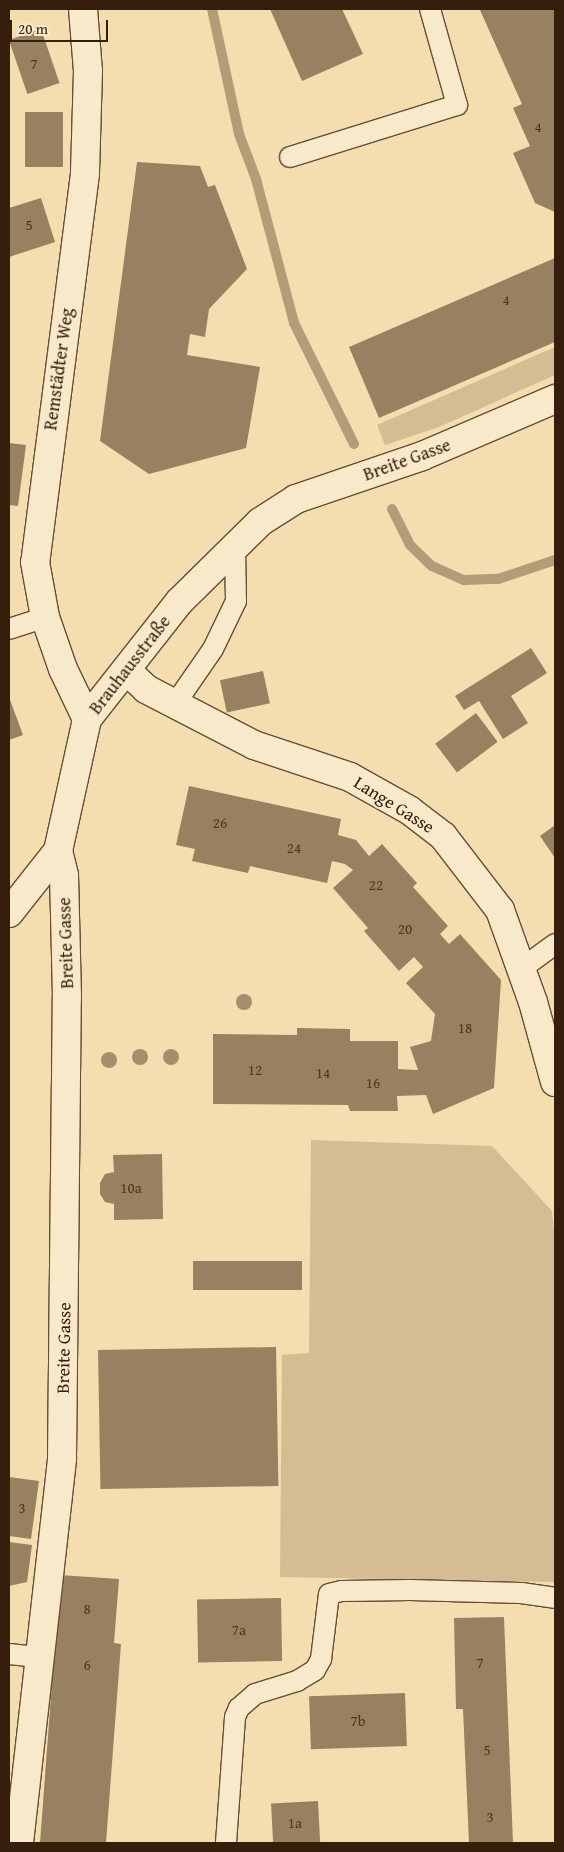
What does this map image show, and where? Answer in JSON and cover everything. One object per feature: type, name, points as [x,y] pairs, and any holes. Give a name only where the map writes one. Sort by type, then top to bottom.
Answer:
[{"type":"street","name":"Remstädter Weg","points":[[83,9],[88,72],[85,174],[35,562],[45,617],[63,668],[87,720]]},
{"type":"street","name":"Breite Gasse","points":[[260,522],[296,498],[422,456],[555,399]]},
{"type":"street","name":"Brauhausstraße","points":[[9,913],[58,852],[87,720],[179,602],[260,522]]},
{"type":"street","name":"Lange Gasse","points":[[126,671],[146,689],[254,745],[350,777],[409,810],[443,836],[500,910],[521,969],[555,1082]]},
{"type":"street","name":"Breite Gasse","points":[[19,1843],[62,1438],[67,997],[64,875],[58,852]]},
{"type":"lane","points":[[290,157],[457,105],[430,9]]},
{"type":"lane","points":[[174,704],[212,649],[236,601],[235,547]]},
{"type":"lane","points":[[9,629],[45,617]]},
{"type":"lane","points":[[521,969],[555,944]]},
{"type":"lane","points":[[226,1843],[235,1717],[239,1708],[256,1694],[297,1681],[315,1670],[321,1659],[329,1594],[342,1590],[410,1590],[521,1593],[555,1598]]},
{"type":"lane","points":[[9,1654],[39,1657]]},
{"type":"shaded area","points":[[555,347],[555,375],[439,427],[385,445],[377,425]]},
{"type":"shaded area","points":[[311,1140],[492,1146],[552,1211],[555,1241],[555,1582],[280,1577],[282,1355],[309,1353]]},
{"type":"building","points":[[270,9],[342,9],[363,54],[302,81]]},
{"type":"building","points":[[555,9],[555,212],[535,203],[513,153],[530,146],[513,108],[522,104],[480,10]]},
{"type":"building","points":[[41,29],[60,83],[27,94],[9,40]]},
{"type":"building","points":[[25,112],[63,112],[63,167],[25,167]]},
{"type":"building","points":[[137,162],[200,166],[208,187],[215,185],[247,269],[209,309],[205,337],[190,334],[187,355],[260,367],[246,448],[149,474],[100,441]]},
{"type":"building","points":[[41,198],[55,242],[9,257],[9,208]]},
{"type":"building","points":[[555,258],[555,342],[379,418],[349,347]]},
{"type":"building","points":[[9,443],[26,445],[18,506],[9,505]]},
{"type":"building","points":[[531,648],[547,673],[511,696],[528,723],[503,739],[479,701],[464,710],[455,696]]},
{"type":"building","points":[[263,671],[270,703],[227,712],[220,680]]},
{"type":"building","points":[[9,697],[23,735],[9,740]]},
{"type":"building","points":[[476,713],[498,742],[457,772],[435,744]]},
{"type":"building","points":[[189,786],[341,819],[338,835],[356,840],[369,856],[382,844],[417,883],[413,887],[448,926],[440,934],[449,944],[460,934],[501,980],[494,1088],[433,1114],[426,1095],[397,1096],[398,1111],[350,1111],[348,1105],[213,1104],[213,1034],[297,1035],[297,1028],[350,1029],[350,1041],[398,1041],[398,1069],[418,1070],[410,1047],[431,1041],[435,1014],[406,983],[423,967],[414,957],[399,971],[364,931],[368,928],[333,888],[353,870],[345,864],[332,861],[327,883],[250,866],[248,873],[192,861],[195,849],[176,845]]},
{"type":"building","points":[[555,825],[555,858],[540,836]]},
{"type":"building","points":[[162,1154],[163,1219],[114,1220],[114,1204],[105,1202],[100,1194],[100,1183],[105,1174],[114,1172],[113,1155]]},
{"type":"building","points":[[193,1261],[302,1261],[302,1290],[193,1290]]},
{"type":"building","points":[[276,1347],[278,1486],[100,1489],[98,1350]]},
{"type":"building","points":[[9,1477],[39,1481],[31,1539],[9,1536]]},
{"type":"building","points":[[9,1542],[32,1545],[27,1582],[9,1586]]},
{"type":"building","points":[[60,1575],[119,1579],[114,1643],[121,1644],[106,1843],[40,1843]]},
{"type":"building","points":[[281,1598],[282,1661],[198,1662],[197,1599]]},
{"type":"building","points":[[504,1617],[513,1843],[469,1843],[463,1709],[456,1709],[454,1618]]},
{"type":"building","points":[[405,1693],[407,1746],[311,1749],[309,1696]]},
{"type":"building","points":[[318,1801],[320,1843],[273,1843],[271,1803]]},
{"type":"waterway","points":[[212,9],[239,134],[256,179],[294,323],[354,444]]},
{"type":"waterway","points":[[392,509],[410,545],[432,566],[464,580],[498,579],[555,560]]}]
